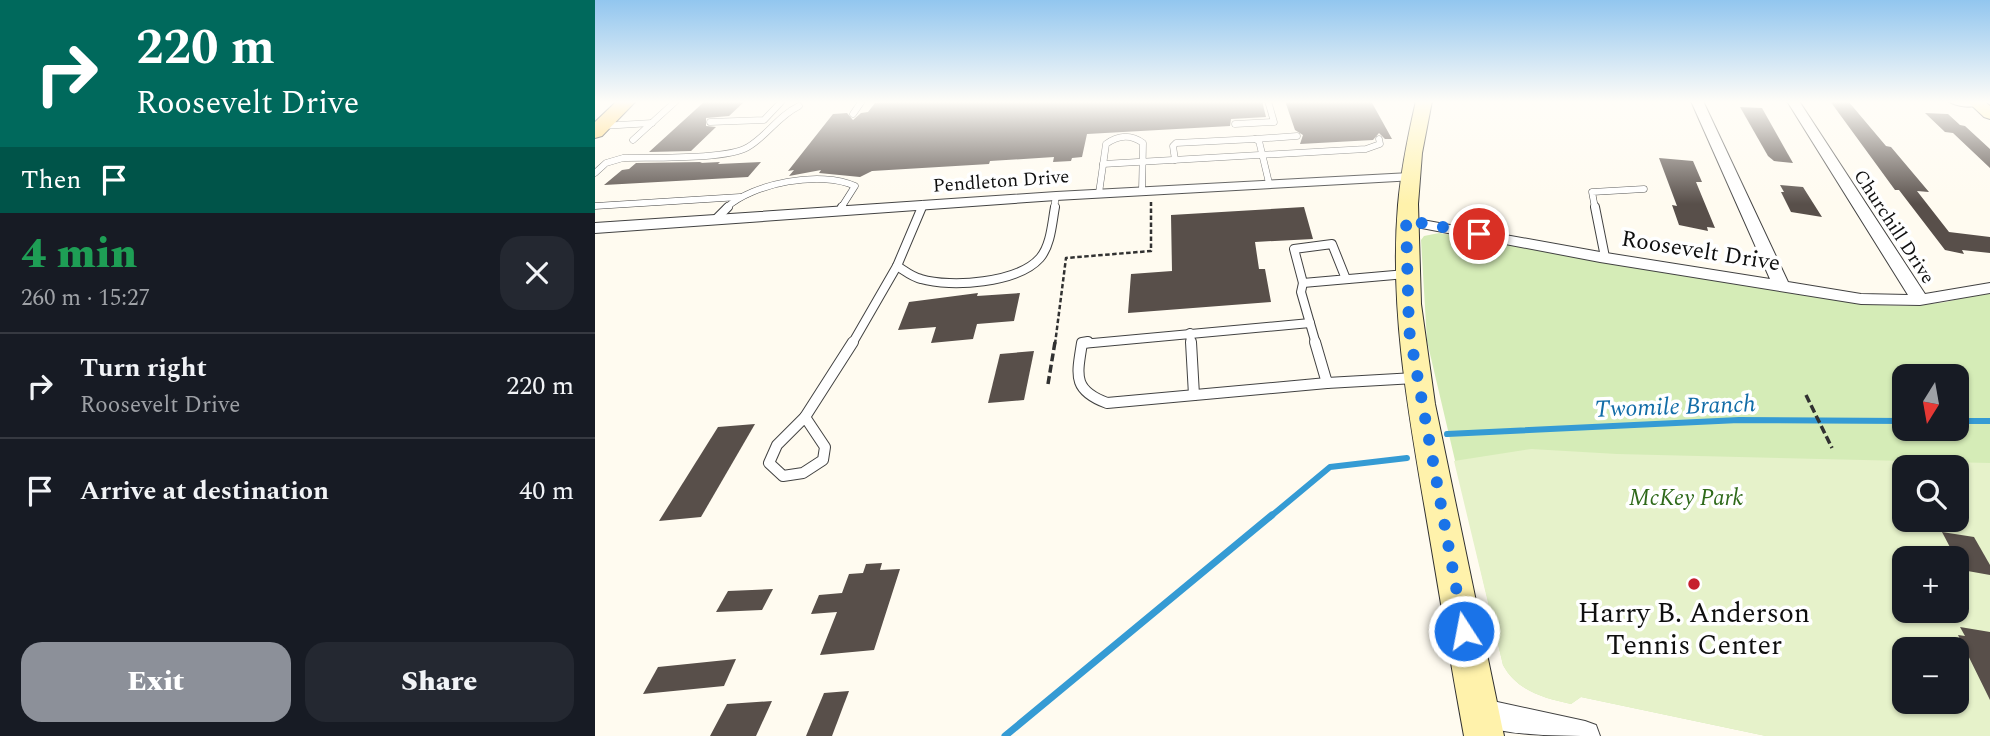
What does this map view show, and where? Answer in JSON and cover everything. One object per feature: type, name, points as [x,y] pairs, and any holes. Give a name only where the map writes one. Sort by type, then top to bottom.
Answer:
[{"type":"main road","points":[[1418,135],[1406,220],[1409,330],[1482,724]]},
{"type":"street","points":[[1713,135],[1782,287]]},
{"type":"street","name":"Churchill Drive","points":[[1815,135],[1920,300]]},
{"type":"street","name":"Pendleton Drive","points":[[595,228],[841,209],[1099,193],[1147,195],[1269,183],[1410,177]]},
{"type":"street","name":"Roosevelt Drive","points":[[1406,220],[1605,257],[1861,299],[1920,300],[1990,288]]},
{"type":"street","points":[[1482,724],[1585,736]]},
{"type":"lane","points":[[633,140],[638,135]]},
{"type":"lane","points":[[595,173],[606,163],[623,158],[736,153],[749,149],[762,135]]},
{"type":"lane","points":[[1175,160],[1176,143],[1297,136]]},
{"type":"lane","points":[[1099,193],[1105,144],[1123,137],[1138,139],[1143,143],[1147,195]]},
{"type":"lane","points":[[1255,139],[1259,141],[1269,183]]},
{"type":"lane","points":[[1103,164],[1366,149],[1380,144],[1379,139]]},
{"type":"lane","points":[[595,206],[740,197],[802,180],[835,180],[855,186],[841,209]]},
{"type":"lane","points":[[1605,257],[1593,192],[1644,189]]},
{"type":"lane","points":[[897,266],[918,278],[934,281],[995,280],[1016,273],[1038,260],[1047,247],[1056,196]]},
{"type":"lane","points":[[716,218],[740,197]]},
{"type":"lane","points":[[805,417],[825,447],[823,460],[803,473],[783,476],[769,463],[777,445],[805,417],[872,313],[897,266],[923,204]]},
{"type":"lane","points":[[1327,383],[1301,292],[1303,283],[1293,252],[1297,247],[1332,244],[1346,279]]},
{"type":"lane","points":[[1303,283],[1406,274]]},
{"type":"lane","points":[[1310,323],[1082,342],[1078,383],[1083,393],[1107,403],[1327,383],[1416,378]]},
{"type":"lane","points":[[1190,333],[1194,395]]},
{"type":"path","points":[[1048,384],[1063,294],[1061,289],[1066,258],[1151,251],[1147,195]]},
{"type":"path","points":[[1805,395],[1832,448]]},
{"type":"green space","name":"McKey Park","points":[[1439,233],[1875,305],[1914,306],[1946,302],[1990,291],[1990,736],[1766,736],[1581,697],[1571,704],[1541,696],[1516,681],[1503,665],[1427,341],[1421,240],[1424,236]]},
{"type":"green space","name":"Harry B. Anderson Tennis Center","points":[[1531,449],[1617,454],[1892,461],[1892,532],[1969,532],[1969,462],[1990,463],[1990,736],[1766,736],[1581,697],[1571,704],[1551,699],[1524,687],[1503,665],[1454,461]]},
{"type":"building","points":[[667,135],[707,135],[691,151],[649,152]]},
{"type":"building","points":[[816,135],[1087,135],[1082,157],[1072,158],[1071,161],[1053,162],[1054,157],[990,161],[989,164],[872,171],[860,177],[819,173],[821,170],[789,176],[794,170],[788,171]]},
{"type":"building","points":[[1303,135],[1377,135],[1373,140],[1300,144]]},
{"type":"building","points":[[1756,135],[1777,135],[1793,163],[1774,161]]},
{"type":"building","points":[[1855,135],[1877,135],[1886,146],[1891,147],[1929,192],[1917,191],[1949,232],[1990,237],[1990,253],[1962,250],[1964,254],[1945,250],[1899,190],[1895,190]]},
{"type":"building","points":[[1955,135],[1975,135],[1990,149],[1990,168]]},
{"type":"building","points":[[1659,158],[1693,161],[1702,182],[1696,182],[1715,228],[1707,227],[1708,231],[1679,225],[1672,205],[1677,206]]},
{"type":"building","points":[[702,162],[700,163],[761,162],[748,177],[604,185],[622,170],[629,169],[636,163]]},
{"type":"building","points":[[1780,185],[1803,187],[1822,217],[1791,212]]},
{"type":"building","points":[[1304,207],[1313,239],[1255,242],[1259,269],[1265,269],[1271,302],[1128,313],[1131,274],[1172,271],[1171,215]]},
{"type":"building","points":[[978,293],[977,296],[1020,293],[1014,321],[977,324],[973,339],[931,343],[936,327],[898,330],[909,302]]},
{"type":"building","points":[[1034,351],[1024,400],[988,403],[1000,354]]},
{"type":"building","points":[[755,424],[701,517],[659,521],[718,427]]},
{"type":"building","points":[[1942,532],[1974,537],[1990,565],[1990,575],[1969,571],[1969,546],[1949,546]]},
{"type":"building","points":[[882,563],[880,570],[900,569],[874,650],[820,655],[837,612],[811,614],[819,595],[842,593],[849,574],[863,573],[866,564]]},
{"type":"building","points":[[773,589],[762,610],[716,612],[728,591]]},
{"type":"building","points":[[1960,627],[1990,632],[1990,700],[1969,657],[1969,637],[1958,635],[1965,636]]},
{"type":"building","points":[[736,659],[724,686],[643,694],[658,667]]},
{"type":"building","points":[[849,691],[832,736],[806,736],[824,693]]},
{"type":"building","points":[[772,701],[756,736],[710,736],[727,704]]},
{"type":"waterway","name":"Twomile Branch","points":[[1447,434],[1739,420],[1892,421]]},
{"type":"waterway","name":"Twomile Branch","points":[[1969,421],[1990,421]]},
{"type":"waterway","points":[[1270,517],[1330,467],[1407,458]]},
{"type":"waterway","points":[[1005,736],[1272,515]]},
{"type":"place","name":"Harry B. Anderson Tennis Center","points":[[1694,584]]},
{"type":"route","points":[[1464,631],[1409,330],[1406,220],[1479,234]]}]
